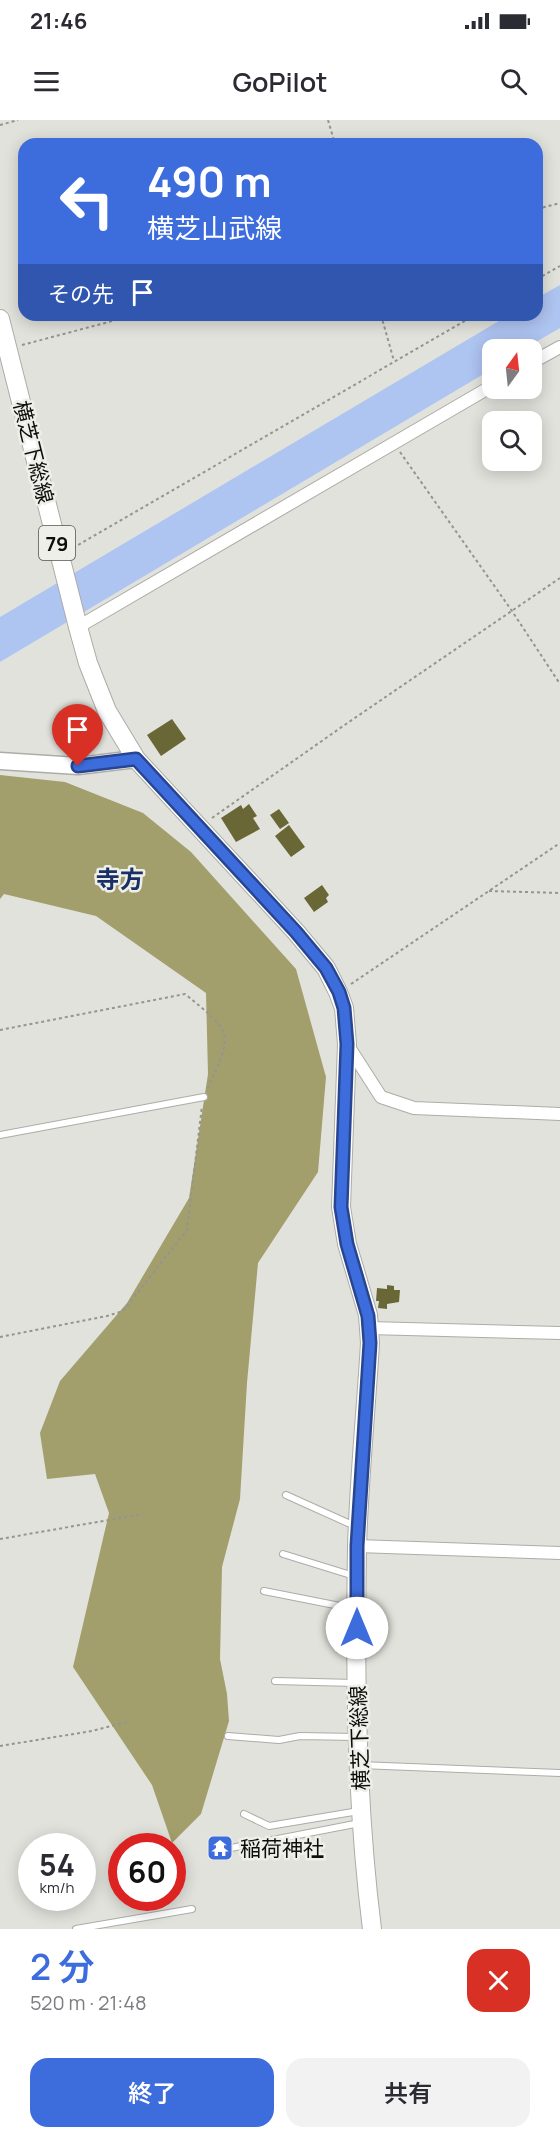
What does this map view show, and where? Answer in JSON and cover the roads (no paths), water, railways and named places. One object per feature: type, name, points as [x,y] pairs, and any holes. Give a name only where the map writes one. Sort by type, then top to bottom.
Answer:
[{"type":"main road","name":"横芝下総線","points":[[0,319],[78,627],[88,663],[107,711],[136,759],[296,932],[326,968],[339,992],[344,1008],[347,1044],[341,1207],[347,1244],[364,1295],[370,1343],[357,1546],[357,1737],[372,1929]]},
{"type":"main road","points":[[0,761],[78,766],[136,759]]},
{"type":"street","points":[[542,357],[560,347]]},
{"type":"street","points":[[78,627],[482,392]]},
{"type":"street","points":[[347,1044],[381,1097],[414,1108],[560,1113]]},
{"type":"street","points":[[369,1328],[560,1333]]},
{"type":"street","points":[[357,1546],[560,1553]]},
{"type":"lane","points":[[0,1135],[204,1097]]},
{"type":"lane","points":[[286,1496],[348,1523],[358,1524]]},
{"type":"lane","points":[[283,1554],[357,1578]]},
{"type":"lane","points":[[264,1591],[357,1609]]},
{"type":"lane","points":[[275,1681],[357,1683]]},
{"type":"lane","points":[[228,1736],[279,1740],[300,1736],[357,1737]]},
{"type":"lane","points":[[359,1764],[560,1773]]},
{"type":"lane","points":[[244,1814],[269,1826],[362,1817]]},
{"type":"lane","points":[[231,1848],[362,1817]]},
{"type":"lane","points":[[76,1929],[192,1909]]},
{"type":"water","points":[[560,285],[560,328],[541,339],[482,339],[482,375],[0,662],[0,617],[499,321],[543,321],[543,295]]},
{"type":"place","name":"稲荷神社","points":[[220,1848]]},
{"type":"district","name":"寺方","points":[[120,878]]}]
